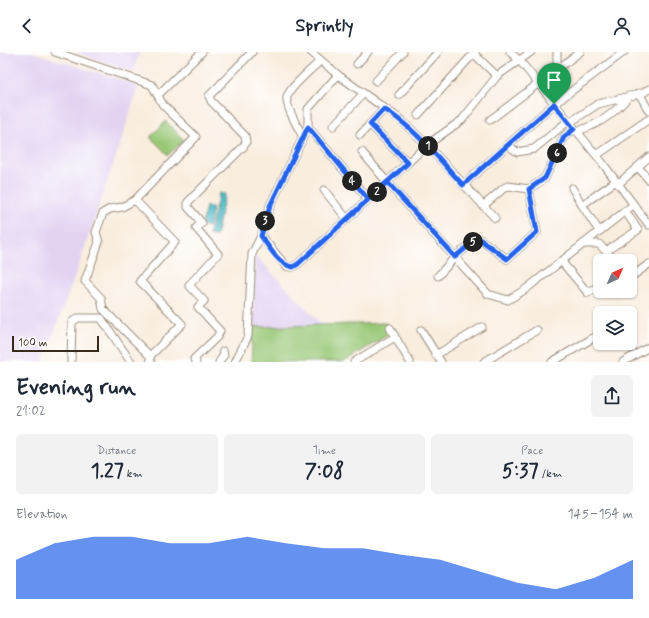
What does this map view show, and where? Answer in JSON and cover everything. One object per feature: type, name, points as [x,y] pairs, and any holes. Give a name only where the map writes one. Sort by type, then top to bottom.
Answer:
[{"type":"street","points":[[55,52],[146,82],[154,87],[163,105],[196,138],[135,200],[122,208],[110,209],[104,213],[96,232],[99,242],[85,281],[101,298],[103,309],[151,359],[182,324],[140,281],[175,242],[135,200]]},
{"type":"street","points":[[158,95],[202,52]]},
{"type":"street","points":[[196,362],[194,359],[217,337],[220,331],[198,307],[204,300],[189,285],[216,258],[218,254],[196,228],[202,223],[188,207],[188,202],[246,142],[245,136],[211,101],[209,96],[252,52]]},
{"type":"street","points":[[312,52],[338,75],[401,120],[427,145],[495,218]]},
{"type":"street","points":[[357,64],[368,52]]},
{"type":"street","points":[[376,81],[403,52]]},
{"type":"street","points":[[399,95],[438,52]]},
{"type":"street","points":[[418,115],[473,52],[497,76]]},
{"type":"street","points":[[510,52],[520,61],[597,155],[649,225]]},
{"type":"street","points":[[261,236],[286,266],[293,267],[427,145],[462,120],[497,76],[531,52]]},
{"type":"street","points":[[557,52],[557,69]]},
{"type":"street","points":[[490,120],[580,52]]},
{"type":"street","points":[[463,185],[554,104],[624,52]]},
{"type":"street","points":[[303,137],[287,105],[287,97],[320,60]]},
{"type":"street","points":[[235,362],[248,336],[252,254],[261,236],[270,206],[308,127],[308,109],[338,75]]},
{"type":"street","points":[[508,145],[517,152],[534,149],[572,126],[598,104],[649,89]]},
{"type":"street","points":[[639,93],[649,111]]},
{"type":"street","points":[[333,126],[363,94]]},
{"type":"street","points":[[572,126],[591,128],[618,110],[629,96]]},
{"type":"street","points":[[360,135],[384,109]]},
{"type":"street","points":[[597,155],[649,119]]},
{"type":"street","points":[[370,124],[408,163]]},
{"type":"street","points":[[483,206],[508,186],[529,189],[545,178],[564,137],[572,126]]},
{"type":"street","points":[[308,127],[368,199]]},
{"type":"street","points":[[362,152],[387,182],[488,294],[508,300],[526,289],[633,205]]},
{"type":"street","points":[[582,205],[617,183],[649,157]]},
{"type":"street","points":[[638,167],[649,180]]},
{"type":"street","points":[[572,188],[599,231]]},
{"type":"street","points":[[438,276],[455,257],[478,238],[507,259],[537,232],[529,189]]},
{"type":"street","points":[[324,190],[347,219]]},
{"type":"street","points":[[606,251],[638,230],[625,211]]},
{"type":"street","points":[[583,244],[599,244],[609,254]]},
{"type":"street","points":[[561,261],[588,293],[593,290]]},
{"type":"street","points":[[637,273],[649,264]]},
{"type":"street","points":[[71,362],[72,322],[78,318],[101,318],[131,362]]},
{"type":"street","points":[[436,355],[482,327]]},
{"type":"street","points":[[390,328],[410,362]]},
{"type":"street","points":[[421,330],[441,362]]},
{"type":"street","points":[[484,362],[537,330]]},
{"type":"street","points":[[354,362],[395,337]]},
{"type":"street","points":[[552,362],[593,338]]},
{"type":"street","points":[[623,362],[649,347]]},
{"type":"street","points":[[219,362],[224,355],[223,351]]},
{"type":"shaded area","points":[[0,52],[31,52],[138,85],[125,129],[75,276],[43,362],[0,362]]},
{"type":"shaded area","points":[[76,52],[140,52],[133,72]]},
{"type":"shaded area","points":[[255,255],[322,325],[253,327]]},
{"type":"green space","points":[[166,121],[184,140],[168,155],[150,137]]},
{"type":"green space","points":[[386,323],[391,333],[344,362],[251,362],[253,327]]},
{"type":"water","points":[[219,193],[225,194],[216,236],[209,235]]},
{"type":"water","points":[[206,206],[213,208],[209,227],[202,225]]},
{"type":"route","points":[[554,104],[463,185],[427,145],[401,120],[384,109],[370,124],[408,163],[387,182],[298,264],[293,267],[286,266],[269,248],[261,236],[270,206],[308,127],[338,162],[347,176],[368,199],[387,182],[455,257],[478,238],[507,259],[537,232],[529,189],[545,178],[564,137],[574,129],[554,104]]}]
